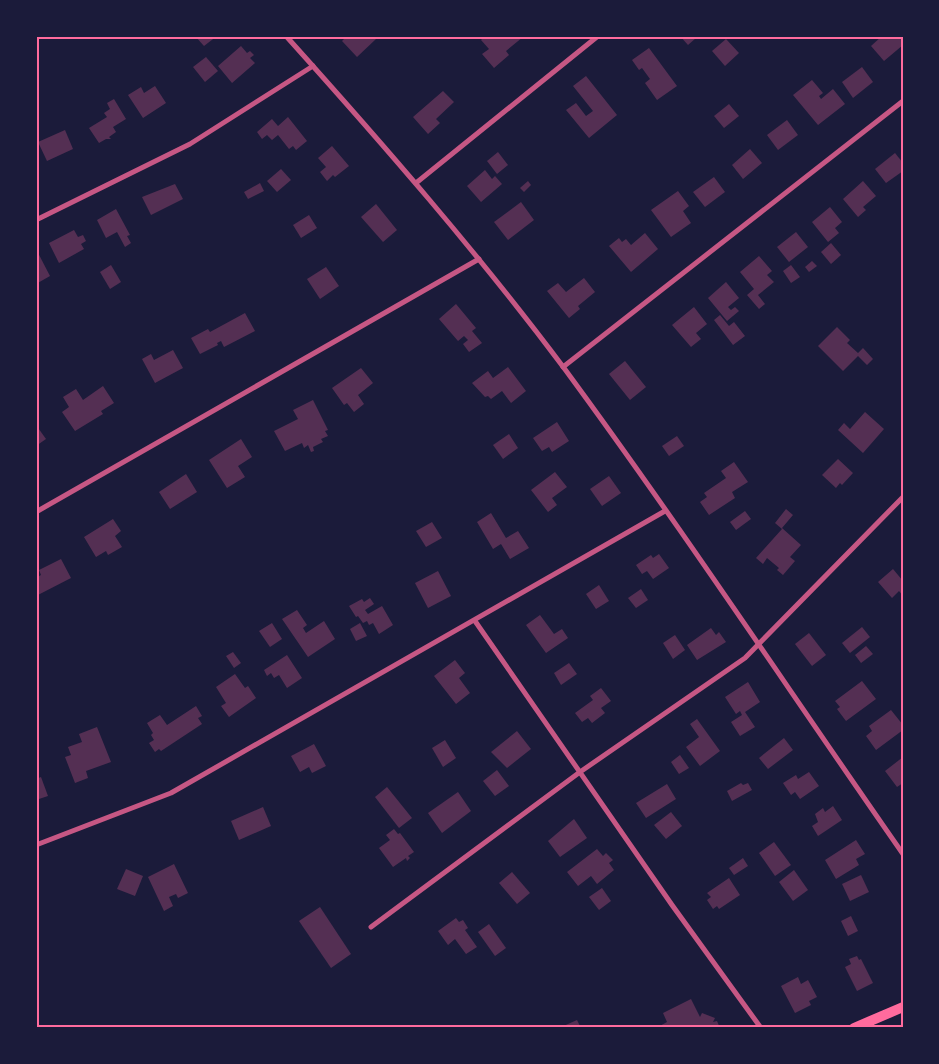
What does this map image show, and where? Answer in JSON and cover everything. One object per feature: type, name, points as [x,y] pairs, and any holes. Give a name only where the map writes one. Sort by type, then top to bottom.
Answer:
[{"type":"main road","points":[[854,1028],[903,1006]]},
{"type":"street","points":[[286,36],[416,183],[479,259],[563,367],[759,645],[903,854]]},
{"type":"street","points":[[416,183],[598,36]]},
{"type":"street","points":[[36,220],[190,144],[312,66]]},
{"type":"street","points":[[563,367],[903,101]]},
{"type":"street","points":[[36,512],[479,259]]},
{"type":"street","points":[[371,927],[580,772],[745,658],[903,497]]},
{"type":"street","points":[[36,845],[171,793],[665,512]]},
{"type":"street","points":[[475,620],[761,1028]]},
{"type":"building","points":[[195,36],[217,36],[204,46]]},
{"type":"building","points":[[347,36],[373,36],[376,39],[357,57],[342,41]]},
{"type":"building","points":[[485,36],[523,37],[506,51],[509,55],[494,68],[482,54],[489,49],[481,40]]},
{"type":"building","points":[[680,36],[695,36],[696,38],[688,45]]},
{"type":"building","points":[[882,36],[903,36],[903,45],[884,61],[871,46]]},
{"type":"building","points":[[726,39],[739,53],[725,66],[712,51]]},
{"type":"building","points":[[241,46],[247,53],[250,51],[254,55],[250,58],[255,63],[232,83],[218,66]]},
{"type":"building","points":[[649,48],[677,86],[657,100],[645,83],[650,79],[642,68],[639,70],[632,60]]},
{"type":"building","points":[[206,57],[218,71],[205,82],[193,67]]},
{"type":"building","points":[[862,67],[873,82],[853,98],[842,82]]},
{"type":"building","points":[[586,76],[617,115],[589,138],[566,110],[576,103],[586,116],[593,111],[573,86]]},
{"type":"building","points":[[812,80],[823,93],[819,96],[821,99],[833,89],[845,104],[818,125],[793,95]]},
{"type":"building","points":[[155,86],[166,103],[143,118],[128,95],[141,87],[144,93]]},
{"type":"building","points":[[443,91],[454,102],[436,119],[440,123],[428,134],[413,117]]},
{"type":"building","points":[[114,99],[126,119],[113,127],[116,132],[109,137],[111,139],[106,139],[99,143],[89,128],[107,117],[104,113],[110,109],[107,103]]},
{"type":"building","points":[[729,104],[739,116],[724,128],[714,116]]},
{"type":"building","points":[[288,117],[307,141],[296,150],[293,146],[289,149],[278,135],[272,140],[267,135],[262,139],[257,132],[272,119],[278,126]]},
{"type":"building","points":[[787,120],[798,135],[778,150],[767,135]]},
{"type":"building","points":[[65,130],[73,149],[47,161],[38,142]]},
{"type":"building","points":[[332,146],[349,166],[335,177],[333,175],[327,181],[320,172],[326,167],[318,158]]},
{"type":"building","points":[[750,149],[762,163],[743,179],[732,165]]},
{"type":"building","points":[[498,152],[508,165],[497,174],[487,161]]},
{"type":"building","points":[[895,153],[903,163],[903,171],[886,183],[875,169]]},
{"type":"building","points":[[281,169],[291,180],[277,192],[267,181]]},
{"type":"building","points":[[485,170],[492,179],[495,176],[502,184],[481,202],[467,186]]},
{"type":"building","points":[[714,177],[725,192],[705,207],[693,192]]},
{"type":"building","points":[[528,181],[531,185],[524,192],[520,188]]},
{"type":"building","points":[[863,181],[876,196],[863,207],[866,210],[858,217],[843,199]]},
{"type":"building","points":[[260,183],[264,191],[248,199],[244,192]]},
{"type":"building","points":[[175,184],[183,199],[151,215],[142,197]]},
{"type":"building","points":[[678,191],[689,206],[683,211],[691,223],[671,237],[651,210]]},
{"type":"building","points":[[521,202],[534,220],[508,240],[494,222]]},
{"type":"building","points":[[376,204],[397,230],[383,242],[361,217]]},
{"type":"building","points":[[830,207],[842,222],[835,228],[839,233],[828,242],[812,222]]},
{"type":"building","points":[[116,209],[130,235],[127,236],[131,243],[125,247],[117,232],[106,238],[97,220]]},
{"type":"building","points":[[309,215],[317,228],[301,238],[293,225]]},
{"type":"building","points":[[74,230],[78,237],[83,235],[86,241],[81,244],[84,249],[59,263],[49,243]]},
{"type":"building","points":[[796,232],[808,247],[789,262],[777,247]]},
{"type":"building","points":[[645,233],[658,249],[631,272],[609,246],[619,238],[622,242],[626,239],[631,245]]},
{"type":"building","points":[[831,243],[841,255],[831,264],[821,252]]},
{"type":"building","points":[[36,249],[50,276],[36,284]]},
{"type":"building","points":[[759,256],[772,271],[767,275],[774,282],[758,295],[765,304],[759,309],[747,295],[754,289],[740,272]]},
{"type":"building","points":[[812,261],[817,266],[809,272],[805,267]]},
{"type":"building","points":[[111,265],[121,282],[110,289],[100,272]]},
{"type":"building","points":[[791,265],[800,277],[791,283],[783,271]]},
{"type":"building","points":[[326,267],[339,286],[320,299],[307,279]]},
{"type":"building","points":[[584,278],[595,292],[578,306],[580,309],[569,318],[547,291],[558,283],[566,292]]},
{"type":"building","points":[[726,282],[739,298],[728,307],[731,310],[735,307],[739,311],[727,321],[708,298]]},
{"type":"building","points":[[456,304],[476,328],[472,331],[482,343],[469,352],[463,344],[468,340],[464,336],[458,341],[439,319]]},
{"type":"building","points":[[694,307],[707,324],[696,333],[701,339],[691,347],[672,325]]},
{"type":"building","points":[[245,313],[255,331],[224,347],[221,341],[217,343],[218,345],[200,354],[191,338],[208,329],[210,332]]},
{"type":"building","points":[[720,315],[729,326],[734,322],[745,336],[733,345],[714,320]]},
{"type":"building","points":[[837,327],[850,340],[847,343],[858,353],[863,348],[873,359],[867,365],[858,356],[843,371],[818,346]]},
{"type":"building","points":[[173,350],[183,368],[155,383],[142,359],[151,354],[154,360]]},
{"type":"building","points":[[625,361],[646,387],[630,400],[609,374]]},
{"type":"building","points":[[508,367],[526,391],[511,403],[502,391],[491,399],[488,396],[485,397],[472,383],[488,371],[493,378]]},
{"type":"building","points":[[361,368],[373,383],[358,395],[364,404],[354,412],[347,403],[344,405],[332,388]]},
{"type":"building","points":[[103,386],[114,403],[101,411],[103,414],[75,431],[62,412],[69,407],[63,397],[76,389],[83,400]]},
{"type":"building","points":[[313,400],[328,430],[325,431],[328,436],[321,439],[323,442],[313,447],[314,451],[311,452],[308,445],[304,448],[302,443],[285,451],[274,431],[298,419],[293,410]]},
{"type":"building","points":[[865,412],[884,429],[863,453],[838,430],[844,423],[850,429]]},
{"type":"building","points":[[557,422],[569,441],[552,452],[549,447],[542,451],[533,438]]},
{"type":"building","points":[[36,425],[46,439],[36,446]]},
{"type":"building","points":[[509,434],[518,448],[503,459],[493,445]]},
{"type":"building","points":[[677,436],[684,446],[669,456],[662,446]]},
{"type":"building","points":[[241,439],[252,457],[238,466],[245,477],[227,488],[209,460]]},
{"type":"building","points":[[838,459],[853,473],[842,485],[840,483],[836,488],[822,475]]},
{"type":"building","points":[[734,462],[748,482],[732,492],[735,498],[709,515],[700,502],[707,497],[704,493],[726,478],[721,471]]},
{"type":"building","points":[[555,472],[567,487],[552,498],[557,505],[548,512],[531,490]]},
{"type":"building","points":[[186,474],[197,492],[170,509],[159,492]]},
{"type":"building","points":[[609,476],[621,493],[602,506],[590,489]]},
{"type":"building","points":[[786,509],[793,515],[782,528],[801,545],[790,557],[795,561],[783,575],[777,570],[779,568],[767,558],[763,564],[756,558],[782,529],[775,523]]},
{"type":"building","points":[[745,511],[751,519],[736,530],[730,522]]},
{"type":"building","points":[[491,513],[506,538],[518,531],[529,548],[510,559],[501,544],[493,549],[477,522]]},
{"type":"building","points":[[113,519],[121,531],[115,536],[122,547],[108,555],[106,551],[96,557],[84,537]]},
{"type":"building","points":[[432,522],[442,538],[426,547],[416,531]]},
{"type":"building","points":[[659,554],[669,568],[653,579],[647,571],[642,574],[636,565],[651,555],[653,558]]},
{"type":"building","points":[[61,559],[71,578],[36,596],[36,578],[41,575],[39,570]]},
{"type":"building","points":[[893,569],[903,581],[903,596],[899,591],[892,598],[878,582]]},
{"type":"building","points":[[438,571],[451,596],[428,608],[415,583]]},
{"type":"building","points":[[599,585],[609,601],[596,609],[586,594]]},
{"type":"building","points":[[641,589],[648,600],[636,608],[628,598]]},
{"type":"building","points":[[370,598],[374,604],[365,610],[368,614],[382,606],[393,625],[379,634],[373,623],[369,625],[367,621],[363,623],[358,616],[356,617],[349,606],[362,599],[364,602]]},
{"type":"building","points":[[297,610],[307,625],[303,628],[306,633],[324,621],[335,639],[308,657],[282,619]]},
{"type":"building","points":[[540,615],[554,634],[562,629],[568,638],[546,653],[526,625]]},
{"type":"building","points":[[272,623],[282,639],[270,647],[259,631]]},
{"type":"building","points":[[360,623],[367,636],[356,641],[350,629]]},
{"type":"building","points":[[862,627],[870,637],[850,653],[842,643]]},
{"type":"building","points":[[711,628],[716,635],[719,632],[726,642],[697,660],[687,645]]},
{"type":"building","points":[[809,633],[826,655],[812,666],[795,644]]},
{"type":"building","points":[[675,635],[685,650],[673,659],[663,643]]},
{"type":"building","points":[[866,646],[873,654],[861,663],[855,655]]},
{"type":"building","points":[[233,652],[241,663],[234,668],[226,656]]},
{"type":"building","points":[[287,655],[302,678],[287,688],[279,675],[274,678],[271,673],[267,676],[264,670]]},
{"type":"building","points":[[455,660],[465,673],[459,678],[470,693],[456,704],[434,676]]},
{"type":"building","points":[[569,663],[577,674],[561,685],[554,673]]},
{"type":"building","points":[[235,674],[245,688],[248,686],[256,698],[229,717],[221,706],[226,703],[216,687]]},
{"type":"building","points":[[862,681],[876,699],[846,721],[837,709],[840,707],[835,701]]},
{"type":"building","points":[[748,682],[760,702],[745,712],[755,727],[740,736],[731,722],[742,715],[740,711],[736,714],[725,697]]},
{"type":"building","points":[[601,688],[611,701],[601,708],[605,713],[592,723],[588,718],[582,722],[575,713],[593,700],[590,696]]},
{"type":"building","points":[[196,706],[202,716],[198,718],[202,724],[161,751],[159,749],[155,752],[149,743],[154,740],[151,735],[153,733],[147,723],[160,715],[167,725]]},
{"type":"building","points":[[891,710],[903,725],[903,730],[876,750],[866,736],[872,731],[869,726]]},
{"type":"building","points":[[697,719],[720,751],[700,766],[686,747],[699,737],[690,724]]},
{"type":"building","points":[[97,727],[111,762],[86,771],[88,778],[75,783],[65,757],[71,755],[68,747],[82,742],[79,734]]},
{"type":"building","points":[[517,731],[531,749],[507,768],[491,752]]},
{"type":"building","points":[[784,738],[793,750],[768,769],[759,758]]},
{"type":"building","points":[[445,740],[456,758],[443,767],[432,748]]},
{"type":"building","points":[[314,744],[326,766],[312,773],[309,767],[300,772],[291,756]]},
{"type":"building","points":[[680,755],[689,768],[679,774],[671,762]]},
{"type":"building","points":[[903,757],[903,783],[897,787],[885,771]]},
{"type":"building","points":[[497,770],[509,786],[495,796],[483,781]]},
{"type":"building","points":[[809,772],[819,786],[800,799],[795,792],[791,795],[783,783],[796,775],[798,779]]},
{"type":"building","points":[[41,777],[48,796],[36,800],[36,779]]},
{"type":"building","points":[[741,783],[743,785],[748,783],[752,790],[732,801],[727,791]]},
{"type":"building","points":[[667,784],[676,799],[646,818],[636,803]]},
{"type":"building","points":[[387,787],[412,818],[399,828],[375,797]]},
{"type":"building","points":[[458,792],[471,811],[442,833],[428,813]]},
{"type":"building","points":[[833,806],[842,820],[818,836],[812,826],[818,822],[815,814],[823,808],[825,812]]},
{"type":"building","points":[[263,807],[271,826],[239,840],[231,821]]},
{"type":"building","points":[[671,812],[682,826],[666,839],[654,825]]},
{"type":"building","points":[[574,819],[587,838],[560,857],[548,841]]},
{"type":"building","points":[[394,829],[398,834],[400,833],[414,852],[408,856],[410,858],[407,861],[406,858],[393,867],[379,848],[390,840],[386,835]]},
{"type":"building","points":[[856,840],[865,854],[856,859],[859,865],[836,879],[825,860]]},
{"type":"building","points":[[774,842],[791,865],[775,876],[759,853]]},
{"type":"building","points":[[597,849],[603,856],[606,853],[613,860],[609,863],[614,870],[597,884],[591,876],[578,886],[567,872]]},
{"type":"building","points":[[743,858],[748,866],[734,875],[729,868]]},
{"type":"building","points":[[174,864],[188,893],[178,898],[176,894],[169,897],[173,906],[164,911],[148,877]]},
{"type":"building","points":[[126,869],[143,876],[135,896],[117,889]]},
{"type":"building","points":[[794,870],[808,890],[793,901],[779,882]]},
{"type":"building","points":[[512,872],[530,893],[517,904],[499,883]]},
{"type":"building","points":[[861,875],[869,892],[850,901],[842,884]]},
{"type":"building","points":[[729,878],[740,895],[719,909],[717,906],[713,909],[707,900],[711,897],[707,893]]},
{"type":"building","points":[[602,888],[611,901],[599,910],[589,897]]},
{"type":"building","points":[[320,907],[351,954],[331,968],[299,921]]},
{"type":"building","points":[[851,916],[858,931],[848,936],[841,921]]},
{"type":"building","points":[[456,918],[459,922],[463,920],[468,928],[465,930],[477,947],[466,954],[455,939],[448,945],[438,931]]},
{"type":"building","points":[[489,924],[506,948],[495,956],[478,932]]},
{"type":"building","points":[[857,956],[859,960],[861,959],[873,983],[857,991],[845,967],[851,964],[849,959]]},
{"type":"building","points":[[798,977],[801,984],[808,980],[817,997],[809,1001],[811,1005],[795,1013],[781,986]]},
{"type":"building","points":[[691,999],[700,1017],[702,1013],[715,1018],[713,1022],[717,1021],[720,1028],[656,1028],[667,1022],[663,1013]]},
{"type":"building","points":[[577,1020],[581,1028],[559,1028]]}]
